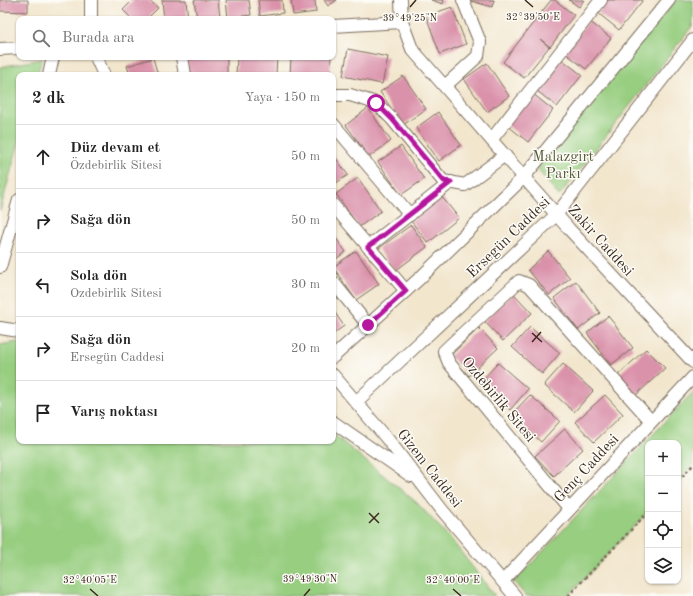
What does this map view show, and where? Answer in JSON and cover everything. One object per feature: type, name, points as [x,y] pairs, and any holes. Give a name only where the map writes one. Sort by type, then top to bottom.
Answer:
[{"type":"street","points":[[90,16],[91,0]]},
{"type":"street","name":"Zakir Caddesi","points":[[401,0],[402,22],[412,49],[492,139],[556,215],[679,349],[693,362]]},
{"type":"street","points":[[445,86],[478,56],[480,42],[463,0]]},
{"type":"street","points":[[492,139],[601,0]]},
{"type":"street","points":[[336,353],[406,291],[524,177],[669,0]]},
{"type":"street","points":[[336,26],[402,22]]},
{"type":"street","name":"Ersegün Caddesi","points":[[356,402],[556,215],[693,40]]},
{"type":"street","points":[[0,49],[16,48]]},
{"type":"street","points":[[50,72],[52,60]]},
{"type":"street","points":[[97,60],[103,72]]},
{"type":"street","points":[[182,60],[184,72]]},
{"type":"street","points":[[336,96],[350,95],[376,103],[392,119],[444,181],[465,185],[505,155]]},
{"type":"street","points":[[336,128],[410,215]]},
{"type":"street","points":[[368,247],[451,182]]},
{"type":"street","points":[[336,209],[406,291]]},
{"type":"street","points":[[0,267],[16,211]]},
{"type":"street","name":"Ozdebirlik Sitesi","points":[[569,509],[448,363],[444,351],[519,281],[529,285],[651,422]]},
{"type":"street","points":[[336,286],[368,325]]},
{"type":"street","points":[[0,328],[16,331]]},
{"type":"street","name":"Genç Caddesi","points":[[503,581],[693,377]]},
{"type":"street","name":"Gizem Caddesi","points":[[336,379],[515,596]]},
{"type":"street","points":[[336,424],[422,484]]},
{"type":"path","points":[[681,478],[693,465]]},
{"type":"path","points":[[568,596],[645,515]]},
{"type":"green space","name":"Malazgirt Parkı","points":[[676,0],[693,0],[693,25],[559,196],[537,169]]},
{"type":"green space","points":[[42,60],[38,72],[16,72],[16,153],[0,211],[0,67]]},
{"type":"green space","points":[[16,342],[16,444],[336,444],[336,436],[416,502],[450,538],[495,596],[0,596],[0,345]]},
{"type":"green space","points":[[693,392],[693,465],[681,478],[681,440],[648,440]]},
{"type":"green space","points":[[645,443],[645,515],[568,596],[526,596],[514,582]]},
{"type":"building","points":[[0,0],[28,0],[28,12],[0,11]]},
{"type":"building","points":[[133,0],[149,0],[158,8],[150,16],[129,16],[123,10]]},
{"type":"building","points":[[162,0],[186,0],[188,16],[164,16]]},
{"type":"building","points":[[194,0],[218,0],[220,16],[197,16]]},
{"type":"building","points":[[226,0],[249,0],[251,15],[228,16]]},
{"type":"building","points":[[258,0],[282,0],[283,13],[260,16]]},
{"type":"building","points":[[291,0],[315,0],[316,12],[293,15]]},
{"type":"building","points":[[324,0],[337,0],[328,6]]},
{"type":"building","points":[[431,0],[444,0],[443,4]]},
{"type":"building","points":[[468,0],[494,0],[492,7]]},
{"type":"building","points":[[551,0],[555,0],[574,15],[550,47],[540,39],[549,47],[524,78],[503,62]]},
{"type":"building","points":[[569,0],[584,0],[579,7]]},
{"type":"building","points":[[608,0],[643,0],[619,30],[598,13]]},
{"type":"building","points":[[452,7],[466,44],[440,54],[426,16]]},
{"type":"building","points":[[589,21],[611,38],[586,69],[564,52]]},
{"type":"building","points":[[348,49],[388,57],[382,84],[343,76]]},
{"type":"building","points":[[560,58],[582,75],[557,107],[536,90]]},
{"type":"building","points":[[146,60],[154,60],[157,72],[129,72],[127,66]]},
{"type":"building","points":[[187,60],[227,60],[227,72],[187,72]]},
{"type":"building","points":[[237,60],[277,60],[276,72],[236,72]]},
{"type":"building","points":[[291,60],[331,60],[330,72],[290,72]]},
{"type":"building","points":[[487,63],[509,96],[487,112],[464,79]]},
{"type":"building","points":[[403,76],[426,109],[403,125],[380,92]]},
{"type":"building","points":[[532,93],[553,110],[528,142],[507,125]]},
{"type":"building","points":[[368,108],[391,141],[369,157],[346,125]]},
{"type":"building","points":[[438,112],[461,145],[439,161],[416,128]]},
{"type":"building","points":[[401,146],[424,179],[401,195],[378,162]]},
{"type":"building","points":[[336,158],[348,175],[336,183]]},
{"type":"building","points":[[358,178],[381,211],[359,227],[336,194]]},
{"type":"building","points":[[442,197],[459,218],[428,243],[411,221]]},
{"type":"building","points":[[411,225],[427,247],[395,271],[378,249]]},
{"type":"building","points":[[336,238],[346,252],[336,259]]},
{"type":"building","points":[[356,251],[379,284],[356,300],[336,271],[336,265]]},
{"type":"building","points":[[548,251],[570,278],[549,295],[528,270]]},
{"type":"building","points":[[576,281],[600,313],[578,330],[554,298]]},
{"type":"building","points":[[513,293],[532,313],[503,341],[484,321]]},
{"type":"building","points":[[336,314],[344,326],[336,332]]},
{"type":"building","points":[[608,316],[633,348],[611,365],[587,333]]},
{"type":"building","points":[[530,327],[560,353],[542,374],[512,347]]},
{"type":"building","points":[[479,328],[498,348],[469,376],[450,356]]},
{"type":"building","points":[[646,349],[665,368],[635,396],[617,376]]},
{"type":"building","points":[[498,363],[528,389],[510,410],[479,383]]},
{"type":"building","points":[[563,364],[593,391],[574,412],[544,385]]},
{"type":"building","points":[[530,395],[560,421],[541,442],[511,415]]},
{"type":"building","points":[[605,395],[623,414],[594,442],[575,422]]},
{"type":"building","points":[[565,429],[583,449],[554,476],[535,456]]},
{"type":"route","points":[[368,325],[406,291],[368,247],[451,182],[444,181],[392,119],[376,103]]}]
